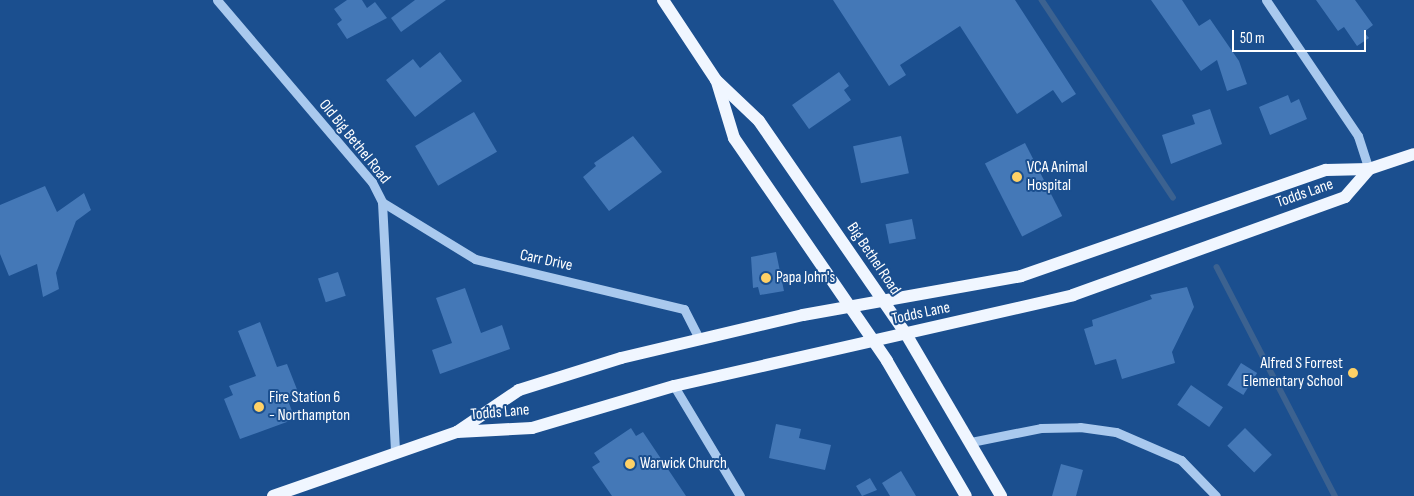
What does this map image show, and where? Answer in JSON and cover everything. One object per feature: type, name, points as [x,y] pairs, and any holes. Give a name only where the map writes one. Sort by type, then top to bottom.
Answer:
[{"type":"main road","name":"Big Bethel Road","points":[[663,0],[716,80],[759,122],[906,334],[1001,496]]},
{"type":"main road","name":"Big Bethel Road","points":[[716,80],[734,138],[849,308],[874,341],[966,496]]},
{"type":"main road","name":"Todds Lane","points":[[274,496],[457,432],[519,390],[699,338],[1029,274],[1338,167],[1369,169],[1414,154]]},
{"type":"main road","name":"Todds Lane","points":[[457,432],[532,428],[674,386],[1018,310],[1128,277],[1345,197],[1369,169]]},
{"type":"street","name":"Old Big Bethel Road","points":[[217,0],[372,182],[382,202],[395,453]]},
{"type":"street","points":[[1266,0],[1358,136],[1369,169]]},
{"type":"street","name":"Carr Drive","points":[[382,202],[475,259],[684,309],[699,338]]},
{"type":"street","points":[[674,386],[740,496]]},
{"type":"street","points":[[971,442],[1041,428],[1080,426],[1116,432],[1181,460],[1216,496]]},
{"type":"building","points":[[347,0],[362,0],[367,8],[375,2],[387,18],[347,39],[337,24],[342,20],[334,9]]},
{"type":"building","points":[[415,0],[446,0],[401,32],[391,18]]},
{"type":"building","points":[[833,0],[1015,0],[1076,94],[1062,103],[1053,90],[1017,114],[960,26],[900,65],[906,75],[889,86]]},
{"type":"building","points":[[1151,0],[1182,0],[1199,26],[1210,19],[1239,61],[1247,84],[1227,91],[1217,60],[1201,71]]},
{"type":"building","points":[[1316,0],[1355,0],[1373,25],[1364,32],[1369,38],[1357,46],[1344,27],[1338,31]]},
{"type":"building","points":[[440,52],[462,81],[415,117],[386,80],[413,59],[420,68]]},
{"type":"building","points":[[839,72],[849,86],[844,90],[851,100],[809,129],[792,105]]},
{"type":"building","points":[[1288,95],[1291,103],[1299,99],[1307,119],[1270,135],[1259,107]]},
{"type":"building","points":[[1210,109],[1222,144],[1171,164],[1162,135],[1195,124],[1192,115]]},
{"type":"building","points":[[474,112],[497,152],[438,186],[415,146]]},
{"type":"building","points":[[633,136],[662,172],[609,211],[583,177],[596,166],[594,163]]},
{"type":"building","points":[[901,136],[909,173],[861,183],[853,146]]},
{"type":"building","name":"VCA Animal Hospital","points":[[1025,143],[1062,216],[1022,236],[985,163]]},
{"type":"building","points":[[45,186],[57,212],[84,193],[91,210],[76,221],[56,273],[59,289],[43,297],[37,264],[9,276],[0,254],[0,205]]},
{"type":"building","points":[[912,219],[916,239],[889,244],[885,224]]},
{"type":"building","name":"Papa John's","points":[[776,252],[784,291],[760,295],[758,287],[753,288],[751,257]]},
{"type":"building","points":[[338,272],[346,296],[326,302],[318,278]]},
{"type":"building","points":[[1187,287],[1194,307],[1172,352],[1175,363],[1122,379],[1116,359],[1095,365],[1084,329],[1093,326],[1092,320],[1152,299],[1150,295]]},
{"type":"building","points":[[465,288],[481,333],[502,325],[510,349],[440,374],[432,350],[452,343],[436,298]]},
{"type":"building","name":"Fire Station 6 - Northampton","points":[[260,322],[277,367],[287,364],[298,392],[287,398],[295,419],[240,439],[224,399],[233,395],[229,386],[256,376],[238,331]]},
{"type":"building","points":[[1241,363],[1257,373],[1243,395],[1227,385]]},
{"type":"building","points":[[1191,385],[1223,407],[1209,427],[1177,405]]},
{"type":"building","points":[[776,424],[801,429],[799,438],[831,445],[825,470],[769,458]]},
{"type":"building","name":"Warwick Church","points":[[631,428],[636,436],[643,432],[686,496],[612,496],[592,467],[600,462],[594,453]]},
{"type":"building","points":[[1245,428],[1272,455],[1254,473],[1227,446]]},
{"type":"building","points":[[1061,464],[1083,470],[1076,496],[1052,496]]},
{"type":"building","points":[[901,471],[916,496],[890,496],[882,483]]},
{"type":"building","points":[[870,478],[877,490],[862,496],[856,486]]},
{"type":"waterway","points":[[1042,0],[1173,197]]},
{"type":"waterway","points":[[1217,267],[1335,496]]},
{"type":"place","name":"VCA Animal Hospital","points":[[1017,177]]},
{"type":"place","name":"Papa John's","points":[[766,278]]},
{"type":"place","name":"Alfred S Forrest Elementary School","points":[[1353,373]]},
{"type":"place","name":"Fire Station 6 - Northampton","points":[[259,407]]},
{"type":"place","name":"Warwick Church","points":[[630,464]]}]
